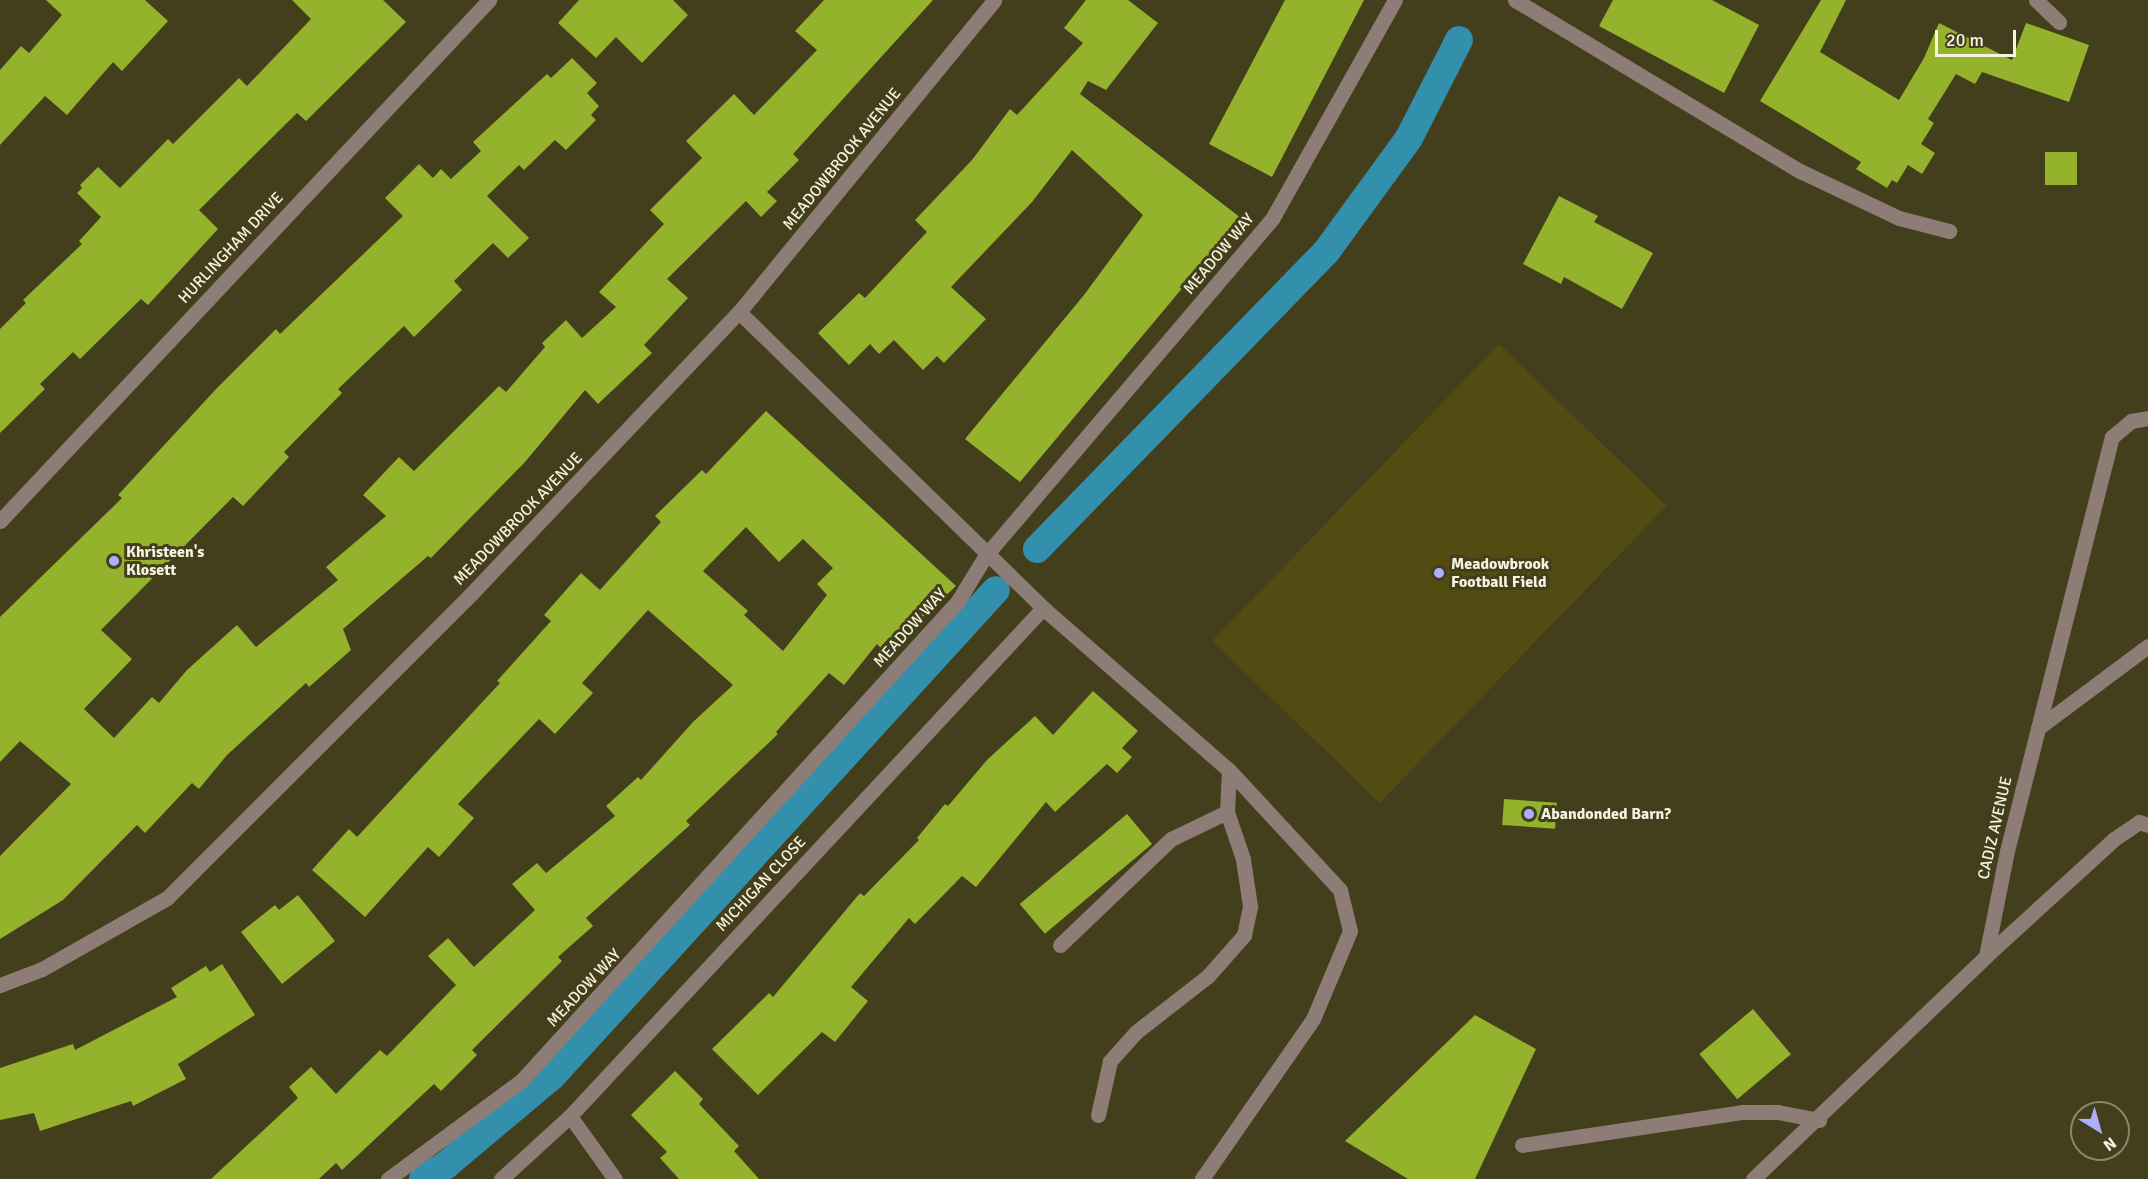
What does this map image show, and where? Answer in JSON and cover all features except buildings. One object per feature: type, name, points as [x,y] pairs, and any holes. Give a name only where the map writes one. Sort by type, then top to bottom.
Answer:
[{"type":"street","name":"HURLINGHAM DRIVE","points":[[0,521],[489,0]]},
{"type":"street","name":"MEADOWBROOK AVENUE","points":[[0,985],[42,969],[167,898],[471,594],[739,312],[994,0]]},
{"type":"street","name":"MEADOW WAY","points":[[388,1179],[522,1081],[582,1019],[958,601],[986,555],[1272,219],[1395,0]]},
{"type":"street","points":[[1515,0],[1800,171],[1899,218],[1949,231]]},
{"type":"street","points":[[2036,0],[2059,22]]},
{"type":"street","points":[[739,312],[986,555],[1043,608],[1229,770],[1340,890],[1350,931],[1312,1019],[1202,1179]]},
{"type":"street","name":"CADIZ AVENUE","points":[[1986,956],[2038,728],[2112,437],[2131,421],[2148,418]]},
{"type":"street","name":"MICHIGAN CLOSE","points":[[501,1179],[570,1116],[1043,608]]},
{"type":"street","points":[[2038,728],[2148,646]]},
{"type":"street","points":[[1098,1114],[1110,1061],[1136,1032],[1208,976],[1244,935],[1250,906],[1244,859],[1227,812],[1229,770]]},
{"type":"street","points":[[1060,945],[1171,839],[1227,812]]},
{"type":"street","points":[[1753,1179],[1819,1120],[1986,956],[2121,833],[2139,822],[2148,825]]},
{"type":"street","points":[[1522,1146],[1742,1112],[1778,1112],[1819,1120]]},
{"type":"street","points":[[570,1116],[615,1179]]},
{"type":"shaded area","name":"Meadowbrook Football Field","points":[[1499,344],[1667,506],[1380,803],[1212,641]]},
{"type":"waterway","points":[[1037,549],[1326,252],[1409,138],[1459,40]]},
{"type":"waterway","points":[[423,1179],[446,1165],[552,1076],[996,590]]},
{"type":"place","name":"Khristeen's Klosett","points":[[114,561]]},
{"type":"place","name":"Meadowbrook Football Field","points":[[1439,573]]},
{"type":"place","name":"Abandonded Barn?","points":[[1529,814]]}]
